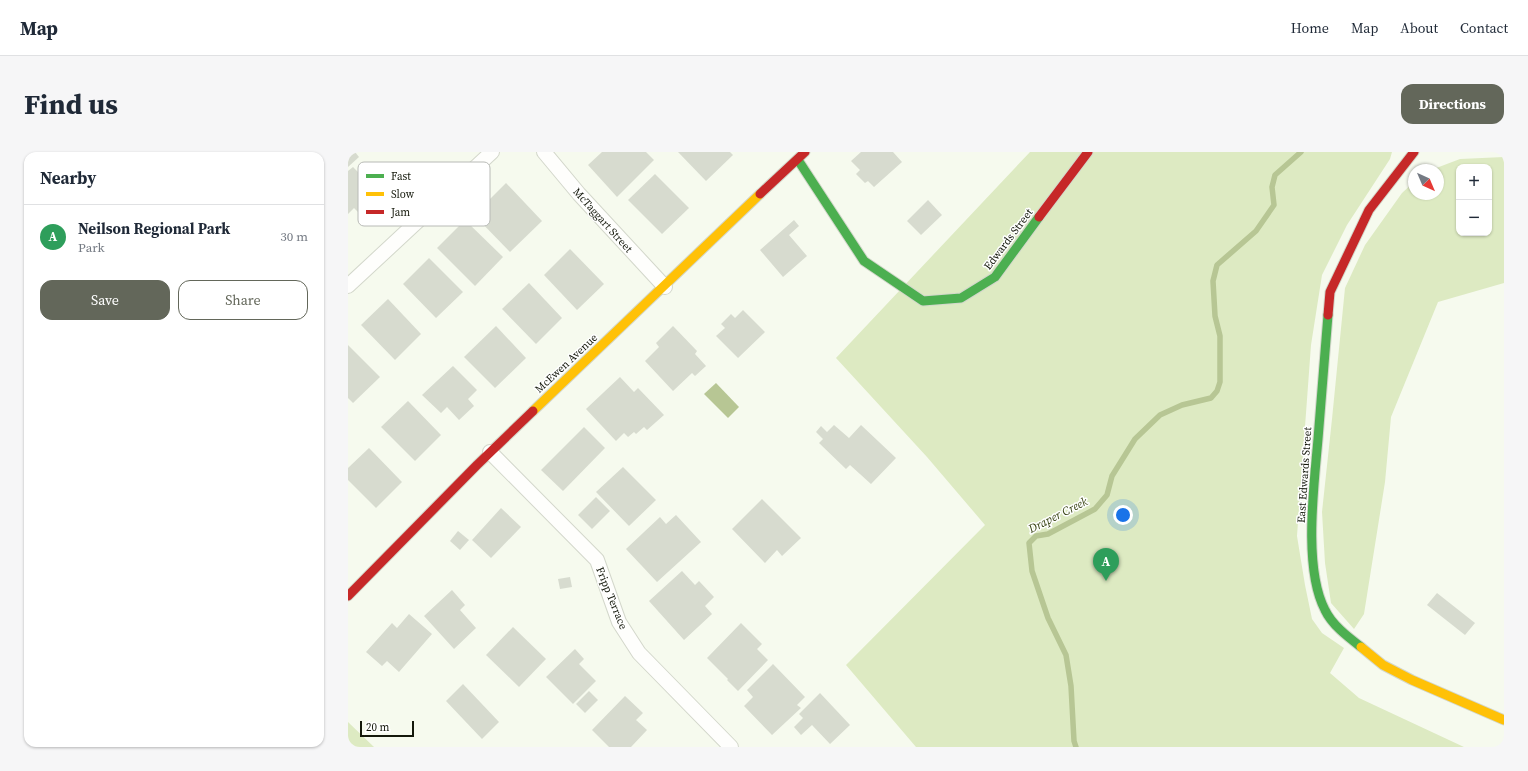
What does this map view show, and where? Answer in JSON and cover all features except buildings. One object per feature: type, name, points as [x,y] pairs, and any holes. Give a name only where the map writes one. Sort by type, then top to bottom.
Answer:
[{"type":"street","points":[[481,162],[492,152]]},
{"type":"street","name":"McTaggart Street","points":[[544,152],[579,194],[665,287]]},
{"type":"street","name":"McEwen Avenue","points":[[348,596],[490,452],[665,287],[805,152]]},
{"type":"street","name":"Edwards Street","points":[[798,160],[864,261],[923,302],[961,298],[995,277],[1088,152]]},
{"type":"street","name":"East Edwards Street","points":[[1414,152],[1369,210],[1330,292],[1314,488],[1312,529],[1314,569],[1319,594],[1325,610],[1335,624],[1383,665],[1412,680],[1504,720]]},
{"type":"street","points":[[348,286],[412,226]]},
{"type":"street","name":"Fripp Terrace","points":[[490,452],[596,560],[619,622],[639,653],[731,747]]},
{"type":"shaded area","points":[[1030,152],[1392,152],[1390,159],[1347,225],[1322,275],[1311,345],[1297,536],[1312,619],[1322,633],[1344,648],[1330,673],[1359,698],[1464,747],[916,747],[846,665],[985,525],[927,457],[836,358]]},
{"type":"shaded area","points":[[1504,157],[1504,283],[1438,302],[1391,417],[1385,482],[1364,614],[1354,629],[1331,603],[1325,563],[1322,512],[1345,288],[1365,245],[1402,193],[1408,188],[1408,200],[1444,200],[1444,165],[1460,159]]},
{"type":"shaded area","points":[[716,383],[739,407],[728,418],[704,394]]},
{"type":"shaded area","points":[[348,722],[374,747],[348,747]]},
{"type":"waterway","name":"Draper Creek","points":[[1076,747],[1074,741],[1071,686],[1066,655],[1048,618],[1032,571],[1029,543],[1036,536],[1048,534],[1095,509],[1107,495],[1112,476],[1135,439],[1160,415],[1182,405],[1211,398],[1217,391],[1220,382],[1220,336],[1215,316],[1213,281],[1217,265],[1256,231],[1274,205],[1272,187],[1275,175],[1301,152]]},
{"type":"traffic: fast","points":[[798,160],[864,261],[923,301],[961,298],[995,277],[1039,217]]},
{"type":"traffic: fast","points":[[1328,315],[1313,503],[1312,550],[1314,572],[1318,593],[1328,615],[1341,630],[1361,647]]},
{"type":"traffic: slow","points":[[533,411],[760,194]]},
{"type":"traffic: slow","points":[[1361,647],[1383,665],[1412,680],[1504,720]]},
{"type":"traffic: jam","points":[[760,194],[805,152]]},
{"type":"traffic: jam","points":[[1039,217],[1088,152]]},
{"type":"traffic: jam","points":[[1328,315],[1330,292],[1369,210],[1414,152]]},
{"type":"traffic: jam","points":[[348,596],[477,465],[533,411]]},
{"type":"place","name":"Neilson Regional Park","points":[[1106,581]]}]
